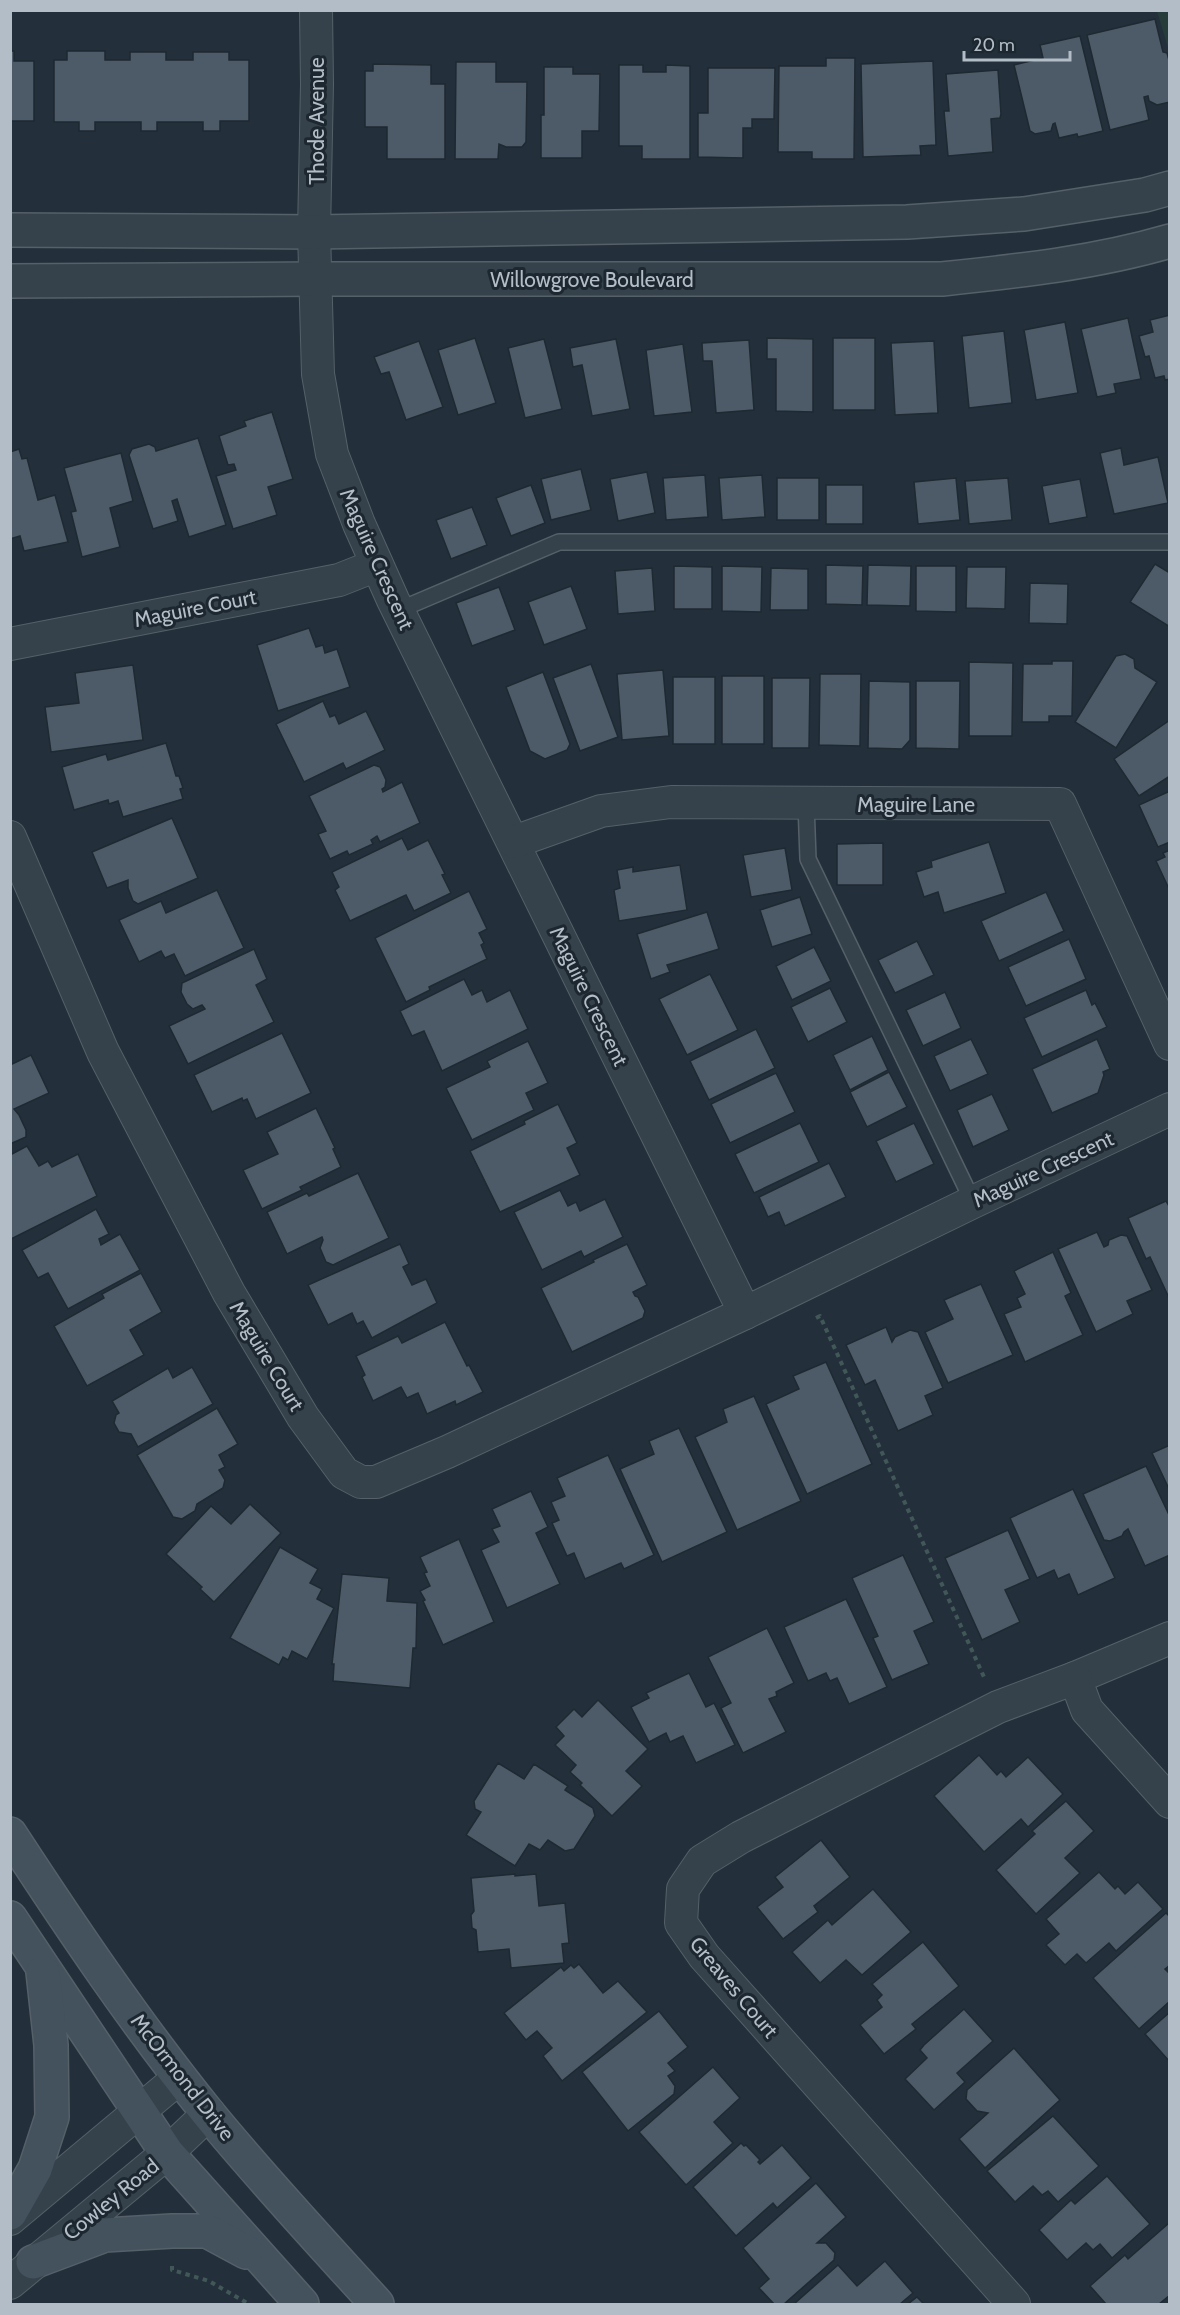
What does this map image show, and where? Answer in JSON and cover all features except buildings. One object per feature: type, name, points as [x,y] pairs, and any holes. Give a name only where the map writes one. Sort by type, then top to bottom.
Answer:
[{"type":"main road","name":"McOrmond Drive","points":[[10,1834],[81,1943],[208,2113],[377,2304]]},
{"type":"main road","points":[[10,1917],[167,2153],[302,2304]]},
{"type":"main road","points":[[10,2213],[35,2169],[52,2117],[51,2046],[42,1967]]},
{"type":"main road","points":[[22,2272],[105,2235],[172,2231],[207,2231],[265,2263]]},
{"type":"street","name":"Thode Avenue","points":[[314,232],[316,10]]},
{"type":"street","points":[[10,230],[314,232],[907,222],[1024,214],[1145,195],[1170,188]]},
{"type":"street","name":"Maguire Crescent","points":[[314,232],[318,374],[332,454],[377,565],[745,1313],[786,1291],[1170,1109]]},
{"type":"street","name":"Willowgrove Boulevard","points":[[10,281],[942,279],[1041,269],[1130,252],[1170,241]]},
{"type":"street","name":"Maguire Court","points":[[10,644],[339,580],[377,565]]},
{"type":"street","name":"Maguire Lane","points":[[514,842],[601,810],[671,802],[1060,804],[1170,1044]]},
{"type":"street","name":"Maguire Court","points":[[10,837],[103,1052],[223,1282],[303,1417],[344,1473],[361,1482],[376,1482],[458,1447],[745,1313]]},
{"type":"street","name":"Greaves Court","points":[[1014,2304],[704,1956],[681,1923],[683,1889],[702,1861],[741,1837],[998,1707],[1170,1638]]},
{"type":"street","points":[[1075,1678],[1088,1710],[1170,1802]]},
{"type":"street","points":[[10,2219],[180,2077]]},
{"type":"street","name":"Cowley Road","points":[[22,2272],[167,2153],[208,2113]]},
{"type":"lane","points":[[399,610],[558,542],[1170,542]]},
{"type":"lane","points":[[806,803],[808,860],[973,1202]]},
{"type":"path","points":[[786,1291],[802,1324],[820,1316],[985,1678],[1004,1670],[1018,1699]]},
{"type":"path","points":[[172,2231],[172,2270],[208,2281],[249,2304]]},
{"type":"green space","points":[[1157,11],[1169,11],[1169,51]]}]
